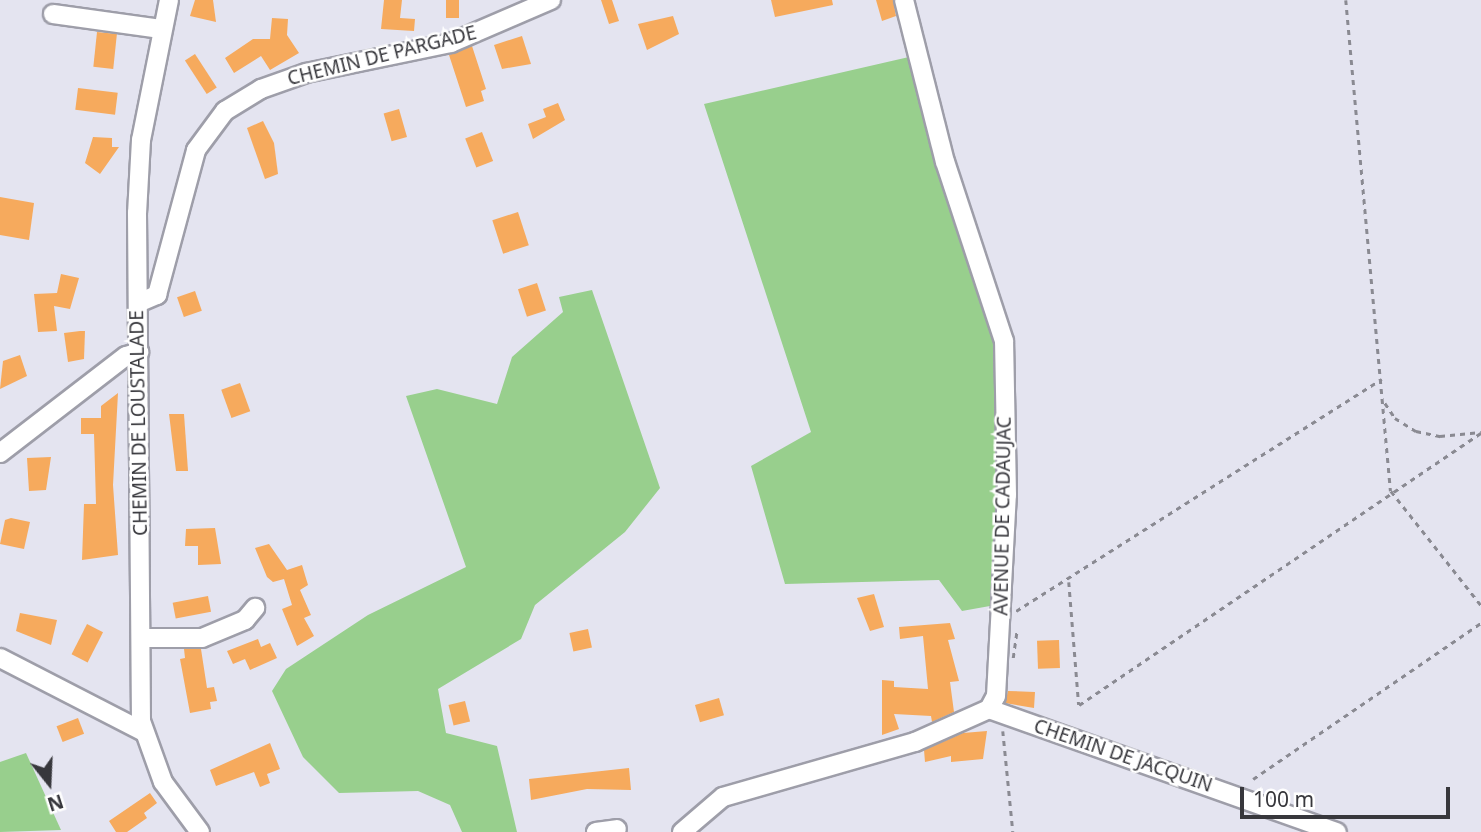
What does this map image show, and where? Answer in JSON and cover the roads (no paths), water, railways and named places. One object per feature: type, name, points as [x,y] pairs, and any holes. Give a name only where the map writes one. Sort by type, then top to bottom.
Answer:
[{"type":"street","name":"CHEMIN DE LOUSTALADE","points":[[169,0],[161,29],[141,140],[138,303],[142,731],[163,782],[200,832]]},
{"type":"street","name":"CHEMIN DE PARGADE","points":[[138,303],[157,295],[196,150],[225,111],[296,77],[451,43],[551,0]]},
{"type":"street","name":"AVENUE DE CADAUJAC","points":[[904,0],[945,162],[1004,341],[1007,495],[1000,669],[992,710]]},
{"type":"street","points":[[53,14],[161,29]]},
{"type":"street","points":[[0,453],[126,356],[139,352]]},
{"type":"street","points":[[141,638],[202,638],[245,620],[255,608]]},
{"type":"street","points":[[0,659],[142,731]]},
{"type":"street","points":[[682,832],[703,810],[733,793],[915,742],[992,710]]},
{"type":"street","name":"CHEMIN DE JACQUIN","points":[[992,710],[1337,832]]},
{"type":"street","points":[[596,832],[617,829]]}]
